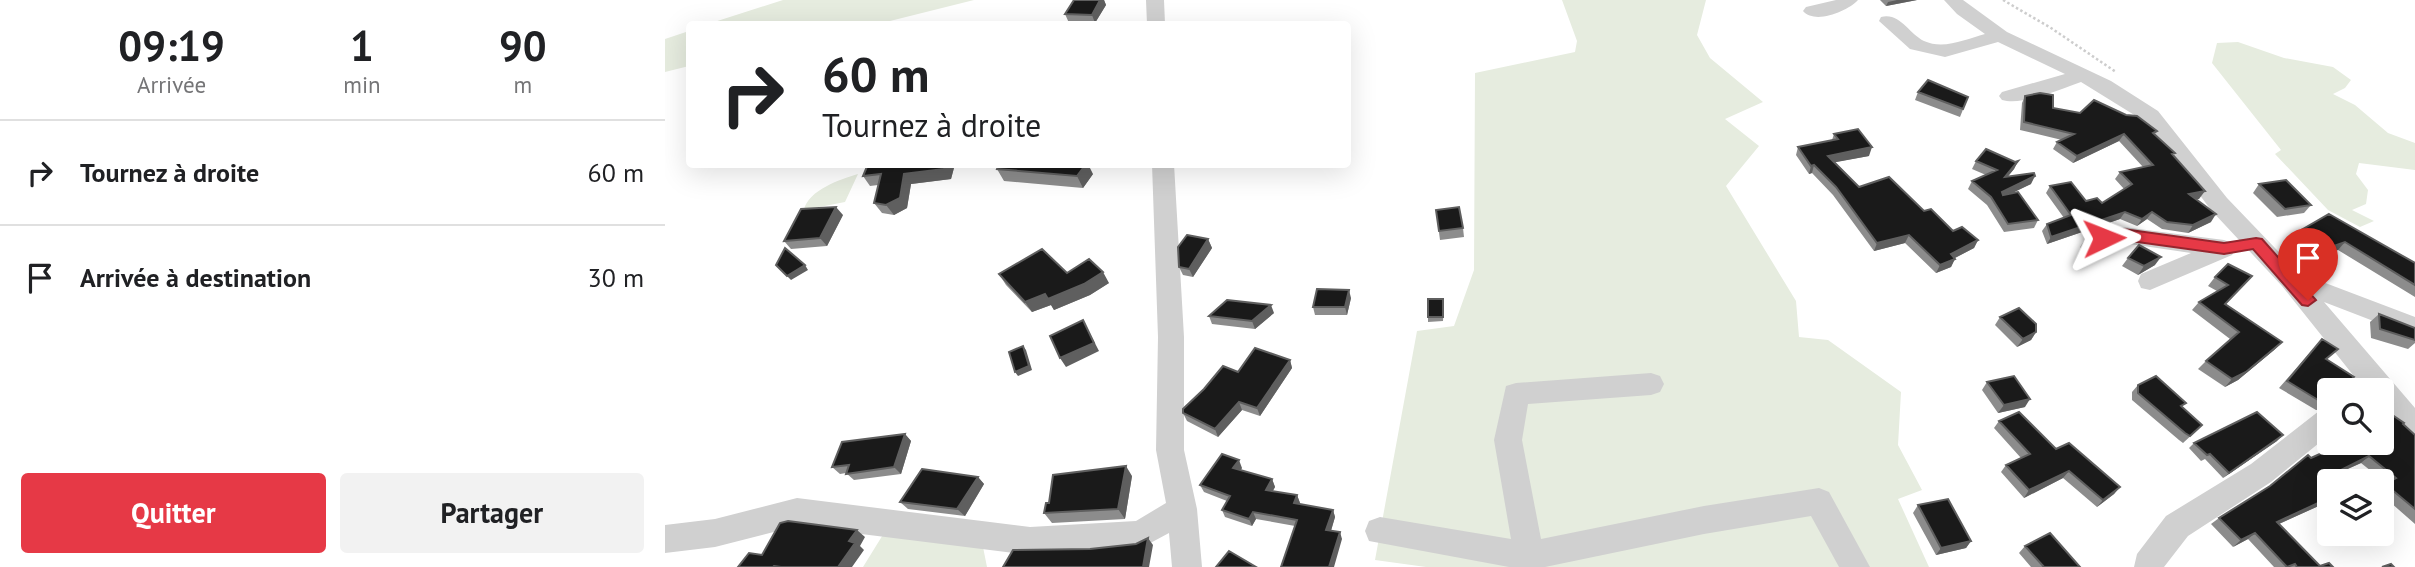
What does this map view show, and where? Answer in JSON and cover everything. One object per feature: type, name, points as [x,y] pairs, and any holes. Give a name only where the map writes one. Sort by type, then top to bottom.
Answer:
[{"type":"street","points":[[1155,0],[1156,21]]},
{"type":"street","points":[[1812,11],[1840,7],[1844,1],[1849,0]]},
{"type":"street","points":[[1953,0],[2000,36],[2104,85],[2151,116],[2219,204],[2291,280],[2367,378]]},
{"type":"street","points":[[1888,21],[1916,45],[1945,51],[2000,36]]},
{"type":"street","points":[[2009,96],[2041,89],[2081,75]]},
{"type":"street","points":[[1163,168],[1171,337],[1170,450],[1182,509],[1187,567]]},
{"type":"street","points":[[2092,247],[2104,238],[2123,235],[2224,249]]},
{"type":"street","points":[[2150,281],[2199,257],[2256,243]]},
{"type":"street","points":[[2291,280],[2415,327]]},
{"type":"street","points":[[1529,556],[1509,440],[1516,394],[1651,384]]},
{"type":"street","points":[[2394,407],[2415,427]]},
{"type":"street","points":[[2150,567],[2148,564],[2177,526],[2261,473],[2317,429]]},
{"type":"street","points":[[1380,531],[1529,556],[1704,520],[1819,501],[1855,567]]},
{"type":"street","points":[[665,539],[715,533],[797,512],[982,537],[1030,541],[1095,540],[1141,534],[1182,509]]},
{"type":"path","points":[[2003,0],[2106,63],[2122,78]]},
{"type":"shaded area","points":[[783,0],[974,0],[890,21],[717,21]]},
{"type":"shaded area","points":[[1562,0],[1706,0],[1697,35],[1710,58],[1763,102],[1725,119],[1759,146],[1726,186],[1796,301],[1799,337],[1828,340],[1901,392],[1898,445],[1922,490],[1898,499],[1929,567],[1426,567],[1375,560],[1417,331],[1454,326],[1474,270],[1475,73],[1575,52],[1577,41]]},
{"type":"shaded area","points":[[686,32],[686,67],[665,72],[665,39]]},
{"type":"shaded area","points":[[2238,42],[2284,58],[2333,67],[2351,80],[2345,88],[2333,94],[2355,105],[2388,133],[2415,143],[2415,170],[2359,163],[2356,174],[2368,190],[2366,204],[2352,210],[2374,221],[2360,227],[2328,210],[2275,154],[2281,150],[2212,63],[2217,43]]},
{"type":"shaded area","points":[[858,174],[845,202],[804,210],[818,191]]},
{"type":"shaded area","points":[[884,533],[983,547],[987,567],[863,567]]},
{"type":"building","points":[[1074,0],[1100,0],[1092,15],[1065,14]]},
{"type":"building","points":[[1928,80],[1968,97],[1963,109],[1918,92]]},
{"type":"building","points":[[2040,93],[2053,95],[2053,108],[2080,113],[2094,100],[2126,115],[2137,116],[2157,131],[2153,133],[2175,153],[2172,154],[2205,191],[2189,194],[2216,214],[2193,225],[2167,222],[2152,212],[2142,219],[2125,212],[2051,237],[2047,224],[2071,215],[2050,186],[2071,182],[2086,201],[2097,198],[2102,203],[2132,184],[2120,172],[2153,165],[2124,134],[2077,156],[2057,142],[2074,134],[2024,122],[2025,96]]},
{"type":"building","points":[[1858,129],[1872,147],[1828,156],[1859,187],[1889,177],[1924,211],[1931,209],[1953,231],[1962,227],[1978,240],[1951,254],[1955,259],[1940,265],[1909,235],[1877,243],[1836,187],[1814,165],[1811,166],[1798,147],[1838,139],[1834,134]]},
{"type":"building","points":[[1986,149],[2018,161],[2005,177],[2034,173],[2035,176],[2002,192],[2003,195],[2018,192],[2038,220],[2008,224],[1991,197],[1972,181],[1997,170],[1976,161]]},
{"type":"building","points":[[866,168],[944,168],[904,174],[900,198],[886,205],[874,203],[881,174],[863,176]]},
{"type":"building","points":[[997,168],[1083,168],[1077,176]]},
{"type":"building","points":[[2286,180],[2311,205],[2285,209],[2259,184]]},
{"type":"building","points":[[836,207],[820,238],[784,241],[801,209]]},
{"type":"building","points":[[1459,207],[1463,228],[1439,231],[1436,210]]},
{"type":"building","points":[[2329,214],[2415,263],[2415,285],[2345,242],[2331,247],[2303,229]]},
{"type":"building","points":[[1187,235],[1208,239],[1189,269],[1179,267],[1178,247]]},
{"type":"building","points":[[2139,245],[2161,257],[2144,266],[2128,258]]},
{"type":"building","points":[[785,248],[805,265],[787,276],[776,265]]},
{"type":"building","points":[[1042,249],[1067,273],[1089,259],[1103,272],[1084,284],[1048,299],[1045,294],[1025,302],[999,274]]},
{"type":"building","points":[[2228,264],[2252,276],[2225,304],[2282,342],[2246,372],[2232,379],[2206,361],[2239,332],[2199,302],[2228,285],[2215,277]]},
{"type":"building","points":[[1317,289],[1349,290],[1345,307],[1313,307]]},
{"type":"building","points":[[1428,299],[1443,299],[1443,317],[1428,317]]},
{"type":"building","points":[[1227,300],[1271,305],[1252,321],[1209,316]]},
{"type":"building","points":[[2019,308],[2036,324],[2036,332],[2023,339],[2000,317]]},
{"type":"building","points":[[2379,314],[2415,328],[2415,340],[2380,329]]},
{"type":"building","points":[[1083,320],[1094,343],[1060,358],[1050,336]]},
{"type":"building","points":[[2322,339],[2338,349],[2326,359],[2354,377],[2317,378],[2317,399],[2287,381]]},
{"type":"building","points":[[1023,346],[1029,366],[1015,372],[1009,352]]},
{"type":"building","points":[[1255,348],[1290,360],[1257,408],[1239,402],[1215,429],[1183,413],[1183,409],[1223,366],[1238,372]]},
{"type":"building","points":[[2014,376],[2030,399],[2004,405],[1987,382]]},
{"type":"building","points":[[2156,376],[2186,403],[2181,406],[2202,425],[2190,436],[2138,393],[2138,385]]},
{"type":"building","points":[[2019,412],[2056,449],[2069,443],[2120,487],[2103,500],[2069,471],[2029,490],[2006,465],[2030,454],[1999,421]]},
{"type":"building","points":[[2257,412],[2283,435],[2229,473],[2194,443]]},
{"type":"building","points":[[2394,416],[2415,435],[2415,509],[2394,492],[2394,469],[2385,469],[2369,456],[2343,469],[2317,469],[2317,504],[2277,522],[2320,566],[2329,563],[2333,567],[2297,567],[2295,564],[2287,567],[2255,533],[2241,540],[2219,518],[2270,486],[2308,455],[2311,458],[2318,455],[2394,455]]},
{"type":"building","points":[[905,434],[894,467],[846,474],[849,465],[832,467],[842,442]]},
{"type":"building","points":[[1222,454],[1239,460],[1233,468],[1272,479],[1266,490],[1297,495],[1294,503],[1333,510],[1326,530],[1340,532],[1329,567],[1281,567],[1297,520],[1253,512],[1249,519],[1222,510],[1230,496],[1200,485]]},
{"type":"building","points":[[1126,466],[1118,509],[1044,513],[1046,503],[1049,503],[1053,475]]},
{"type":"building","points":[[922,469],[978,477],[957,509],[900,502]]},
{"type":"building","points":[[1948,499],[1971,541],[1941,548],[1918,505]]},
{"type":"building","points":[[788,521],[857,530],[849,541],[855,543],[838,567],[738,567],[749,553],[762,555],[780,523]]},
{"type":"building","points":[[2050,533],[2080,567],[2044,567],[2025,546]]},
{"type":"building","points":[[1148,538],[1143,567],[1003,567],[1013,550],[1090,549],[1136,544]]},
{"type":"building","points":[[1229,551],[1256,567],[1216,567]]},
{"type":"route","points":[[2104,238],[2123,235],[2224,249],[2256,243],[2308,300]]}]
